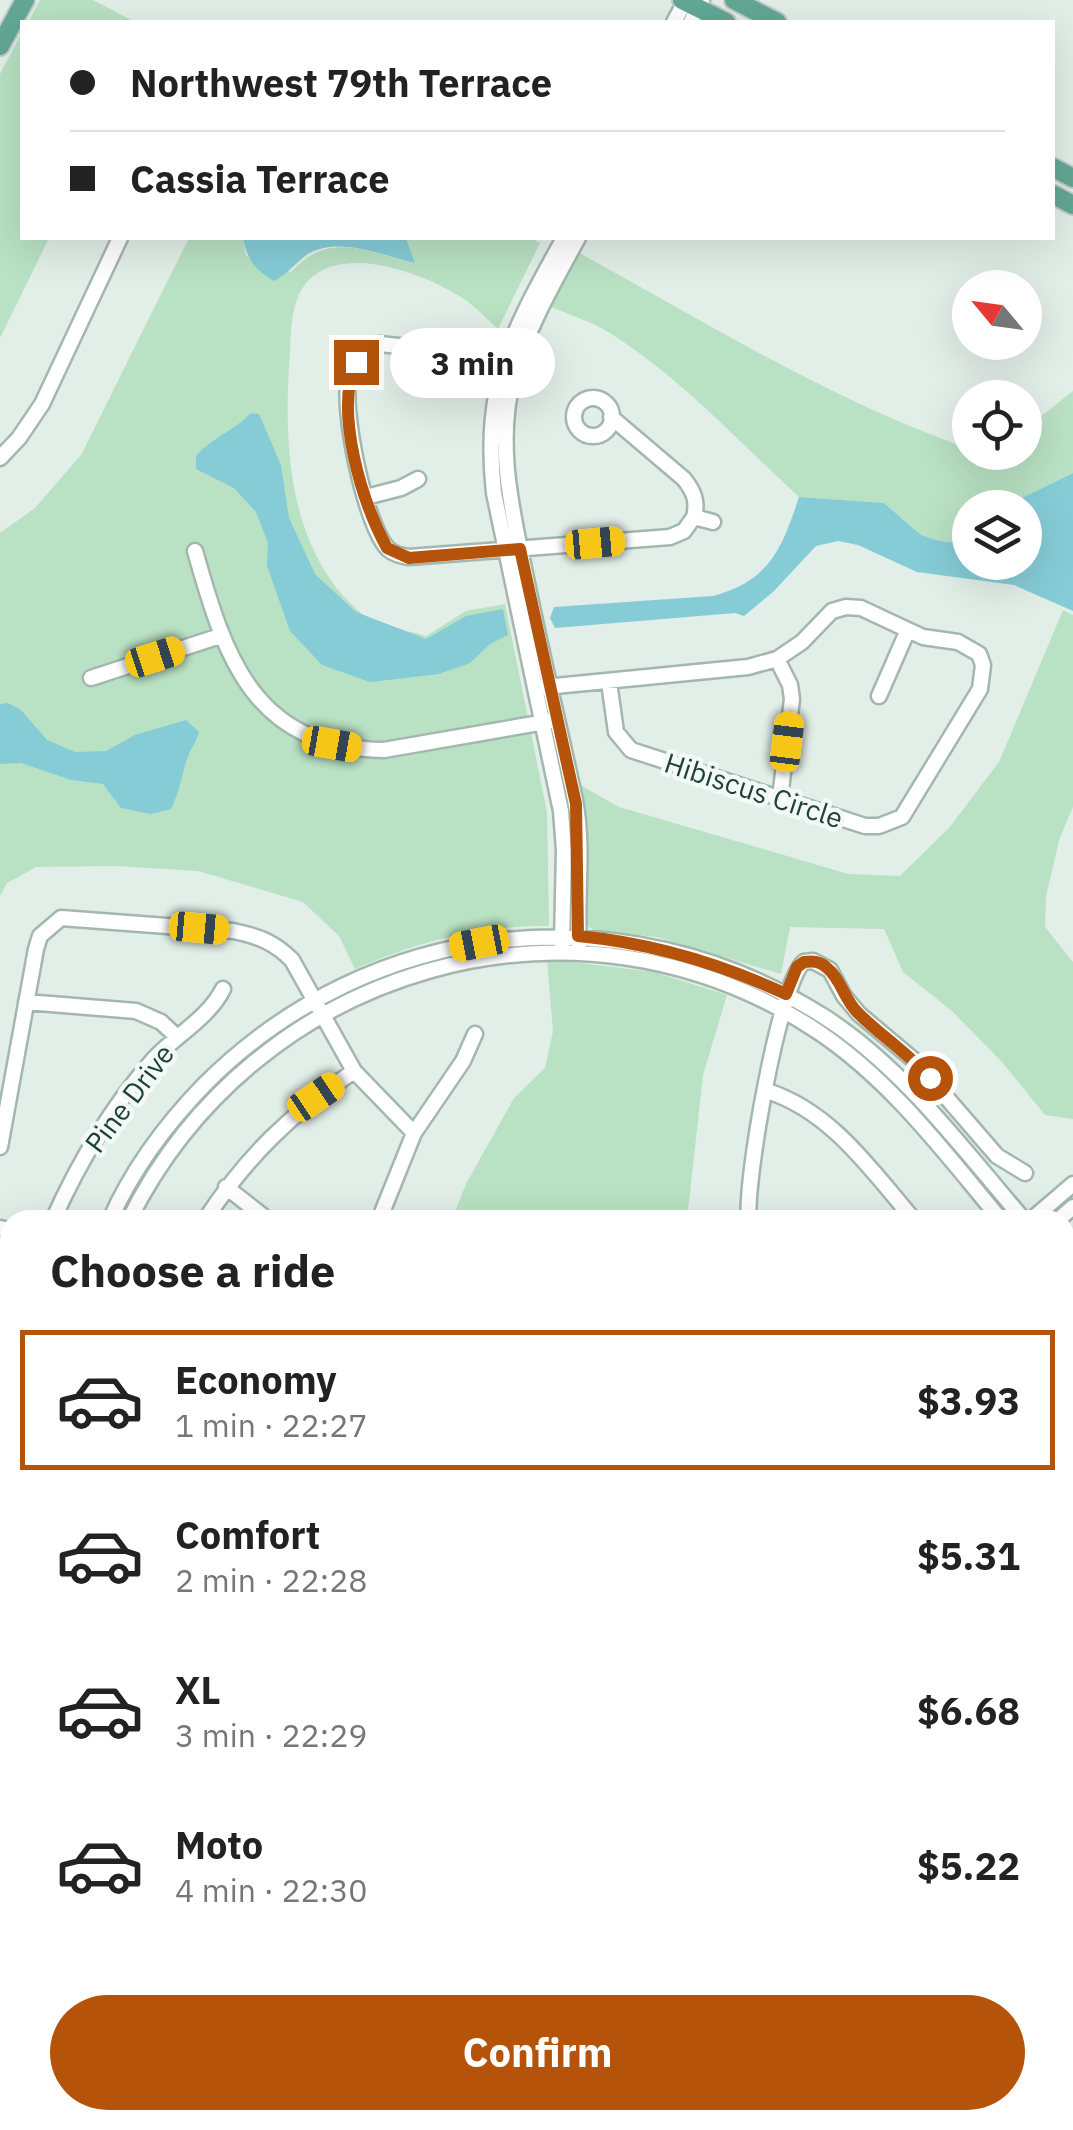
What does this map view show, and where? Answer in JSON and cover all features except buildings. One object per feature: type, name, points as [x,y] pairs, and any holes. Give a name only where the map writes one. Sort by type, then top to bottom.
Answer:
[{"type":"main road","points":[[0,46],[25,0]]},
{"type":"main road","points":[[734,0],[773,20]]},
{"type":"main road","points":[[691,5],[722,20]]},
{"type":"street","points":[[0,458],[20,438],[42,404],[119,240]]},
{"type":"street","points":[[562,944],[562,830],[549,721],[490,455],[497,386],[515,332],[563,240]]},
{"type":"street","points":[[513,550],[507,414],[514,374],[537,316],[577,240]]},
{"type":"street","points":[[430,365],[408,347],[380,344],[356,362],[349,378],[357,467],[366,497],[387,548],[409,558],[670,537],[684,530],[694,518],[697,505],[693,491],[612,417]]},
{"type":"street","points":[[366,497],[418,479]]},
{"type":"street","points":[[694,518],[713,522]]},
{"type":"street","points":[[195,551],[220,636],[243,680],[260,700],[292,725],[332,744],[374,750],[549,721]]},
{"type":"street","name":"Hibiscus Circle","points":[[542,686],[608,682],[638,675],[776,660],[802,642],[832,611],[846,607],[861,608],[907,632],[969,646],[979,654],[984,677],[980,690],[902,817],[879,826],[865,826],[630,750],[616,732],[608,682]]},
{"type":"street","points":[[879,696],[907,632]]},
{"type":"street","points":[[91,678],[220,636]]},
{"type":"street","points":[[776,660],[790,685],[792,699],[780,798]]},
{"type":"street","points":[[549,721],[576,804],[579,944]]},
{"type":"street","points":[[0,1147],[40,936],[61,918],[234,931],[278,945],[292,960],[354,1071],[414,1133]]},
{"type":"street","points":[[134,1210],[188,1102],[227,1063],[314,1000],[366,974],[429,953],[479,943],[662,949],[708,961],[786,994],[826,1018],[897,1077],[1019,1210]]},
{"type":"street","points":[[117,1210],[165,1143],[251,1063],[321,1014],[374,988],[436,966],[562,944]]},
{"type":"street","points":[[579,944],[703,976],[782,1010],[817,1031],[885,1087],[992,1210]]},
{"type":"street","points":[[749,1210],[750,1182],[782,1010],[797,967],[804,962],[813,961],[830,970],[859,1014],[915,1061],[998,1156],[1025,1174]]},
{"type":"street","name":"Pine Drive","points":[[58,1210],[90,1144],[117,1104],[176,1036],[217,1002],[223,990]]},
{"type":"street","points":[[26,1002],[136,1011],[150,1015],[176,1036]]},
{"type":"street","points":[[383,1210],[414,1133],[463,1061],[475,1034]]},
{"type":"street","points":[[212,1210],[226,1188],[287,1120],[354,1071]]},
{"type":"street","points":[[767,1091],[797,1102],[824,1122],[905,1210]]},
{"type":"street","points":[[1040,1210],[1073,1184]]},
{"type":"street","points":[[226,1188],[255,1210]]},
{"type":"green space","points":[[40,0],[93,0],[131,20],[29,20]]},
{"type":"green space","points":[[20,36],[20,240],[48,240],[0,338],[0,74]]},
{"type":"green space","points":[[188,240],[243,240],[246,256],[291,272],[305,259],[334,248],[364,250],[414,263],[407,240],[540,243],[498,329],[464,299],[408,272],[364,263],[324,269],[303,287],[295,305],[288,422],[295,493],[304,527],[337,588],[362,614],[384,625],[426,636],[466,611],[505,604],[547,812],[549,926],[498,928],[450,937],[355,969],[339,936],[303,902],[198,871],[36,867],[7,883],[0,896],[0,533],[35,508],[81,455]]},
{"type":"green space","points":[[574,250],[817,383],[952,442],[952,470],[1042,470],[1042,416],[1073,391],[1073,473],[1038,490],[952,490],[952,542],[921,535],[884,503],[799,497],[685,390],[636,351],[603,329],[546,305]]},
{"type":"green space","points":[[1063,610],[1073,615],[1073,807],[1060,837],[1046,896],[1045,927],[1073,962],[1073,1119],[1045,1115],[1002,1062],[952,1011],[903,972],[884,929],[790,927],[781,974],[657,937],[593,930],[585,924],[582,786],[619,807],[848,874],[900,876],[949,828],[999,762]]},
{"type":"green space","points":[[547,959],[654,972],[727,995],[703,1075],[688,1210],[456,1210],[514,1098],[545,1068],[553,1031]]},
{"type":"water","points":[[244,240],[407,240],[415,263],[359,249],[330,247],[305,256],[274,281],[262,273]]},
{"type":"water","points":[[251,413],[259,414],[281,465],[289,518],[315,574],[356,612],[426,639],[466,616],[503,609],[508,635],[490,644],[470,663],[439,674],[370,682],[322,665],[290,631],[267,566],[268,543],[256,512],[234,488],[196,469],[196,456]]},
{"type":"water","points":[[1073,473],[1073,611],[1014,585],[977,580],[1042,580],[1042,490],[1038,490]]},
{"type":"water","points":[[799,497],[884,503],[921,535],[952,542],[952,577],[917,572],[858,545],[838,541],[816,546],[773,592],[744,616],[735,613],[555,628],[550,618],[554,607],[713,596],[732,590],[748,582],[771,560]]},
{"type":"water","points":[[8,703],[21,710],[47,740],[75,752],[106,751],[135,735],[186,720],[199,732],[171,809],[150,814],[121,808],[103,784],[71,780],[21,763],[0,764],[0,704]]},
{"type":"route","points":[[356,362],[349,378],[350,429],[366,497],[387,548],[409,558],[520,549],[576,804],[578,936],[662,949],[708,961],[786,994],[797,967],[804,962],[822,964],[836,977],[844,996],[859,1014],[930,1078]]}]
